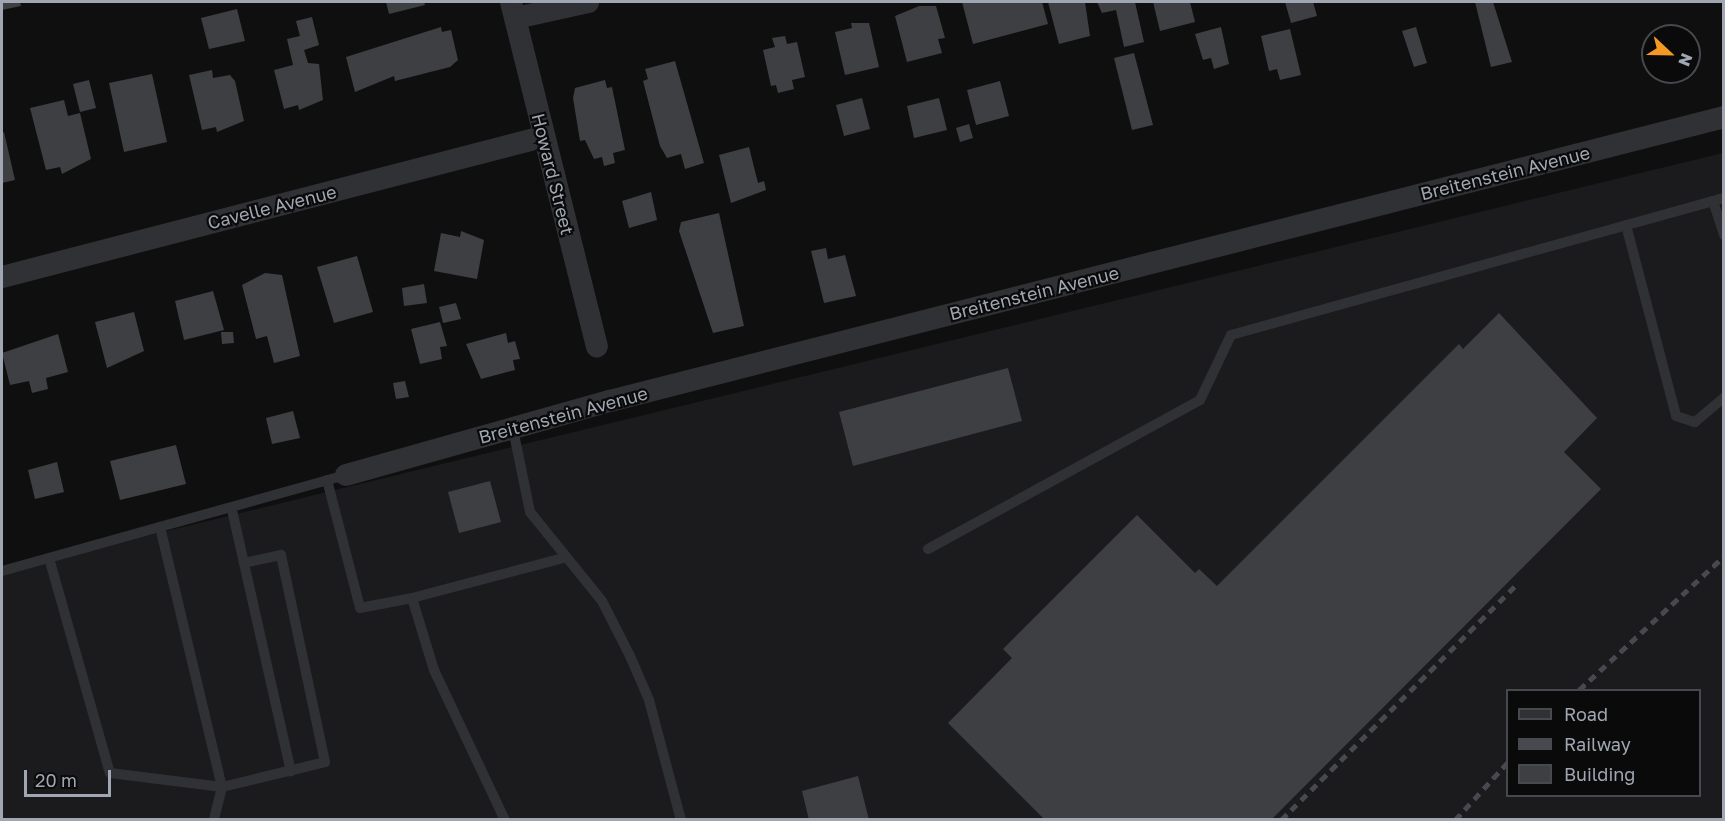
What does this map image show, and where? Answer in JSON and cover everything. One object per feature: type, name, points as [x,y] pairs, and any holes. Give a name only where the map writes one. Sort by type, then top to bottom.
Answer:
[{"type":"street","points":[[513,10],[588,2]]},
{"type":"street","name":"Howard Street","points":[[513,10],[542,137],[597,346]]},
{"type":"street","name":"Breitenstein Avenue","points":[[337,477],[513,429],[1724,117]]},
{"type":"street","name":"Cavelle Avenue","points":[[2,277],[542,137]]},
{"type":"lane","points":[[928,549],[1200,400],[1231,335],[1718,199],[1724,235]]},
{"type":"lane","points":[[1626,225],[1676,416],[1695,422],[1724,398]]},
{"type":"lane","points":[[513,429],[530,512],[602,601],[649,700],[681,819]]},
{"type":"lane","points":[[2,571],[160,527],[232,510],[337,477],[360,608],[412,598],[567,557]]},
{"type":"lane","points":[[232,510],[291,771]]},
{"type":"lane","points":[[160,527],[222,787],[214,819]]},
{"type":"lane","points":[[49,558],[110,773],[222,787],[325,762],[281,555],[244,563]]},
{"type":"lane","points":[[412,598],[434,670],[505,819]]},
{"type":"shaded area","points":[[1723,153],[1723,819],[2,819],[2,571]]},
{"type":"building","points":[[2,2],[20,2],[21,6],[2,10]]},
{"type":"building","points":[[386,2],[424,2],[425,5],[389,14]]},
{"type":"building","points":[[962,2],[1042,2],[1048,24],[973,44]]},
{"type":"building","points":[[1048,2],[1085,2],[1090,36],[1059,44]]},
{"type":"building","points":[[1097,2],[1135,2],[1144,42],[1124,47],[1116,10],[1102,13]]},
{"type":"building","points":[[1153,2],[1190,2],[1195,22],[1160,31]]},
{"type":"building","points":[[1285,2],[1313,2],[1317,16],[1291,23]]},
{"type":"building","points":[[1475,2],[1493,2],[1512,62],[1491,67]]},
{"type":"building","points":[[919,6],[936,6],[945,38],[938,39],[942,53],[907,62],[895,16]]},
{"type":"building","points":[[237,9],[245,41],[209,49],[201,18]]},
{"type":"building","points":[[312,17],[319,45],[304,50],[308,63],[319,64],[323,100],[299,110],[298,105],[284,109],[274,70],[293,65],[287,39],[300,36],[296,21]]},
{"type":"building","points":[[851,23],[869,23],[879,67],[845,75],[835,32],[852,28]]},
{"type":"building","points":[[441,27],[442,32],[451,30],[458,60],[450,67],[395,81],[394,76],[355,92],[346,57]]},
{"type":"building","points":[[1221,27],[1229,64],[1214,69],[1211,58],[1203,60],[1195,34]]},
{"type":"building","points":[[1416,27],[1427,63],[1414,67],[1402,31]]},
{"type":"building","points":[[1290,29],[1301,75],[1280,80],[1277,69],[1269,71],[1261,36]]},
{"type":"building","points":[[785,36],[787,44],[797,42],[805,77],[792,80],[794,89],[778,93],[776,85],[771,86],[763,50],[775,47],[772,38]]},
{"type":"building","points":[[1134,53],[1153,125],[1132,130],[1114,58]]},
{"type":"building","points":[[675,61],[704,163],[685,169],[681,154],[667,158],[660,146],[643,81],[648,79],[645,69]]},
{"type":"building","points":[[212,70],[213,78],[230,75],[235,81],[244,121],[217,132],[216,127],[202,130],[189,75]]},
{"type":"building","points":[[152,74],[167,142],[124,152],[109,83]]},
{"type":"building","points":[[89,80],[96,108],[80,112],[73,84]]},
{"type":"building","points":[[605,80],[607,88],[612,87],[625,150],[613,153],[615,163],[604,166],[602,157],[594,159],[585,140],[580,141],[573,98],[575,88]]},
{"type":"building","points":[[1000,81],[1009,116],[976,125],[967,90]]},
{"type":"building","points":[[862,98],[870,129],[844,136],[836,105]]},
{"type":"building","points":[[939,98],[947,130],[914,138],[907,106]]},
{"type":"building","points":[[64,100],[68,116],[80,113],[91,159],[62,174],[60,167],[46,170],[30,108]]},
{"type":"building","points":[[969,124],[973,138],[960,142],[956,128]]},
{"type":"building","points":[[4,132],[15,180],[2,183],[2,133]]},
{"type":"building","points":[[749,147],[758,183],[764,181],[766,190],[731,203],[719,155]]},
{"type":"building","points":[[651,192],[657,220],[629,228],[622,201]]},
{"type":"building","points":[[719,213],[744,326],[713,333],[679,231],[681,222]]},
{"type":"building","points":[[461,231],[484,240],[477,279],[434,271],[441,233],[460,237]]},
{"type":"building","points":[[826,248],[828,259],[845,255],[856,296],[824,303],[811,251]]},
{"type":"building","points":[[357,256],[373,312],[334,323],[317,267]]},
{"type":"building","points":[[265,273],[282,275],[300,356],[274,363],[267,336],[256,339],[242,285]]},
{"type":"building","points":[[424,284],[427,303],[404,306],[402,288]]},
{"type":"building","points":[[213,291],[224,330],[184,340],[175,301]]},
{"type":"building","points":[[456,303],[461,319],[443,323],[439,307]]},
{"type":"building","points":[[134,312],[144,351],[107,368],[95,322]]},
{"type":"building","points":[[1499,313],[1597,418],[1564,452],[1601,489],[1271,820],[1045,820],[948,723],[1012,658],[1003,649],[1137,515],[1195,573],[1199,569],[1217,586],[1459,344],[1463,349]]},
{"type":"building","points":[[440,322],[447,346],[440,347],[442,359],[420,364],[411,329]]},
{"type":"building","points":[[221,332],[233,332],[234,343],[222,344]]},
{"type":"building","points":[[506,333],[508,343],[515,341],[520,359],[513,360],[515,370],[481,379],[466,344]]},
{"type":"building","points":[[58,334],[68,372],[46,378],[48,389],[32,393],[29,381],[10,385],[2,353]]},
{"type":"building","points":[[1008,368],[1022,421],[853,466],[839,412]]},
{"type":"building","points":[[405,381],[409,397],[396,399],[393,383]]},
{"type":"building","points":[[293,411],[300,438],[272,444],[266,418]]},
{"type":"building","points":[[176,445],[186,484],[120,500],[110,461]]},
{"type":"building","points":[[57,462],[64,492],[35,499],[28,470]]},
{"type":"building","points":[[490,481],[501,522],[459,533],[448,492]]},
{"type":"building","points":[[858,776],[869,820],[809,820],[802,791]]},
{"type":"railway","points":[[1580,689],[1724,556]]},
{"type":"railway","points":[[1281,820],[1517,584]]},
{"type":"railway","points":[[1455,820],[1506,764]]}]
